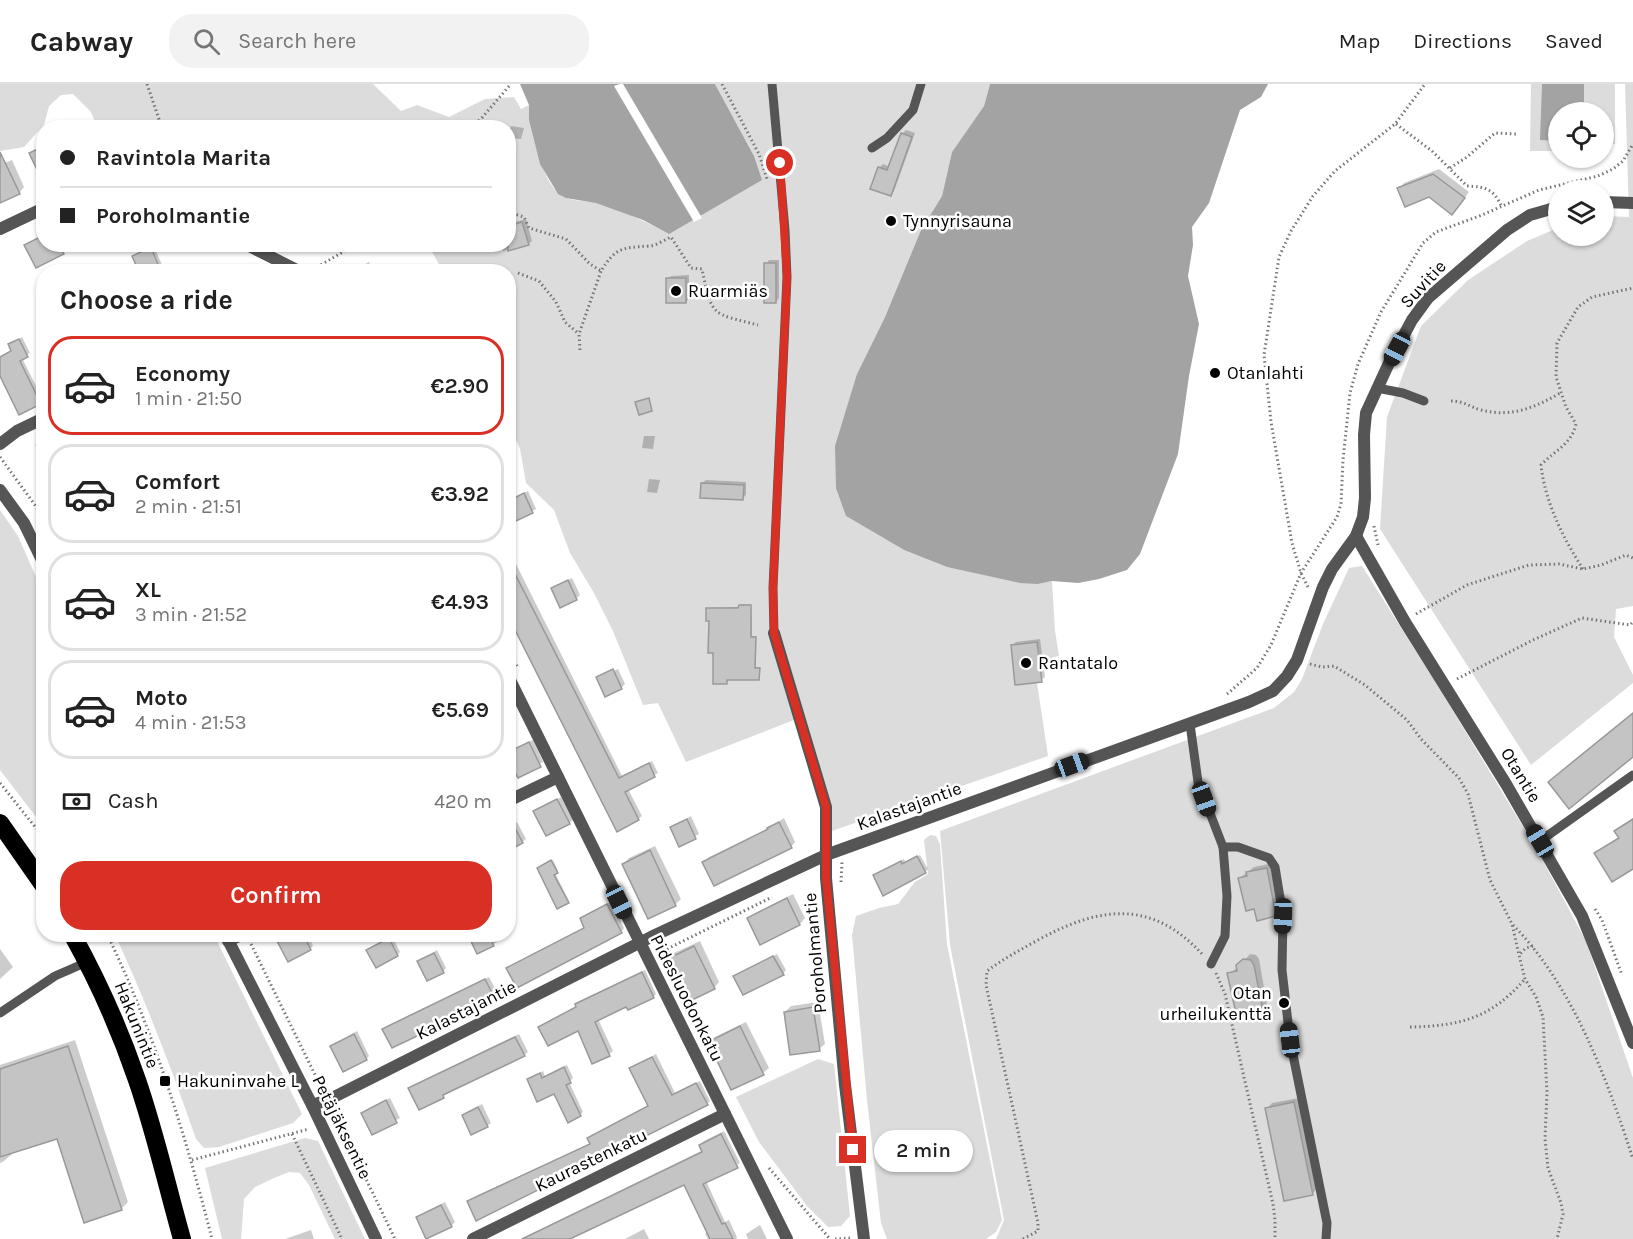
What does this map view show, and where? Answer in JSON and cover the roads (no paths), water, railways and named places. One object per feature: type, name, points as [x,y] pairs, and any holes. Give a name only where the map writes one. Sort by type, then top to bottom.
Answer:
[{"type":"highway","points":[[0,823],[36,875]]},
{"type":"highway","name":"Hakunintie","points":[[76,942],[117,1028],[138,1083],[182,1239]]},
{"type":"street","points":[[1614,202],[1633,203]]},
{"type":"street","name":"Suvitie","points":[[1356,536],[1363,517],[1365,498],[1366,413],[1412,320],[1428,298],[1507,230],[1530,215],[1548,210]]},
{"type":"street","points":[[0,229],[36,212]]},
{"type":"street","points":[[261,252],[285,264]]},
{"type":"street","points":[[0,444],[17,431],[36,422]]},
{"type":"street","points":[[0,490],[24,524],[36,548]]},
{"type":"street","name":"Otantie","points":[[1356,536],[1405,622],[1540,841],[1582,916],[1633,1043]]},
{"type":"street","name":"Kalastajantie","points":[[312,1105],[328,1100],[651,937],[826,855],[1190,724],[1273,691],[1287,676],[1297,660],[1323,587],[1332,569],[1356,536]]},
{"type":"street","name":"Poroholmantie","points":[[774,633],[826,807],[826,878],[845,1085],[864,1239]]},
{"type":"street","name":"Pidesluodonkatu","points":[[516,692],[787,1239]]},
{"type":"street","points":[[516,797],[558,777]]},
{"type":"street","name":"Petäjäksentie","points":[[228,942],[312,1105],[376,1239]]},
{"type":"street","name":"Kaurastenkatu","points":[[473,1239],[725,1114]]},
{"type":"lane","points":[[772,84],[787,277],[773,588],[774,633]]},
{"type":"lane","points":[[873,148],[887,138],[913,110],[921,84]]},
{"type":"lane","points":[[1377,388],[1403,393],[1424,401]]},
{"type":"lane","points":[[1190,724],[1198,782],[1223,847],[1227,896],[1225,936],[1211,964]]},
{"type":"lane","points":[[1540,841],[1633,775]]},
{"type":"lane","points":[[1223,847],[1238,848],[1269,858],[1275,867],[1283,916],[1282,970],[1290,1040],[1327,1223],[1326,1239]]},
{"type":"lane","points":[[0,1013],[55,976],[87,962]]},
{"type":"place","name":"Tynnyrisauna","points":[[891,221]]},
{"type":"place","name":"Ruarmiäs","points":[[676,291]]},
{"type":"place","name":"Otanlahti","points":[[1215,373]]},
{"type":"place","name":"Rantatalo","points":[[1026,663]]},
{"type":"place","name":"Otan urheilukenttä","points":[[1284,1003]]},
{"type":"place","name":"Hakuninvahe L","points":[[165,1081]]}]
